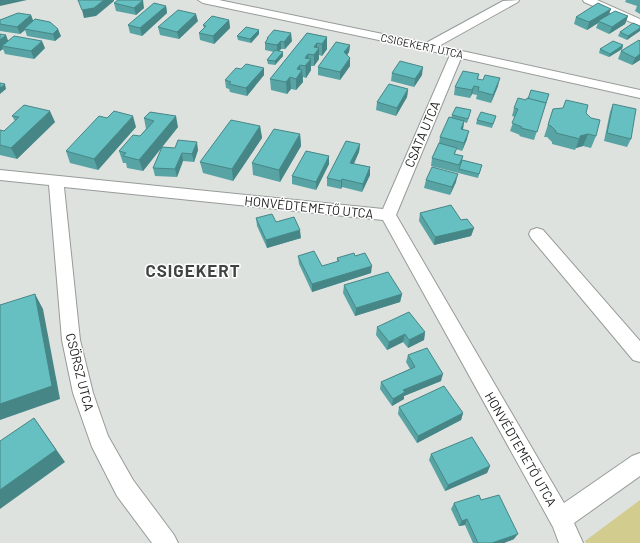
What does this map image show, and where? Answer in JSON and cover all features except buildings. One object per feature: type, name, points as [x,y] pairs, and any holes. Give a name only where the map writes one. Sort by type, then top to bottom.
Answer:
[{"type":"street","name":"CSIGEKERT UTCA","points":[[203,0],[457,53],[640,94]]},
{"type":"street","points":[[588,0],[640,23]]},
{"type":"street","points":[[428,47],[508,1]]},
{"type":"street","name":"CSATA UTCA","points":[[388,215],[457,53]]},
{"type":"street","name":"HONVÉDTEMETŐ UTCA","points":[[0,175],[388,215],[561,519],[572,543]]},
{"type":"street","name":"CSÖRSZ UTCA","points":[[56,180],[71,340],[83,393],[99,440],[125,488],[166,543]]},
{"type":"street","points":[[537,234],[640,354]]},
{"type":"street","points":[[561,519],[640,463]]},
{"type":"shaded area","points":[[640,500],[640,543],[586,543],[585,541]]},
{"type":"district","name":"CSIGEKERT","points":[[193,271]]}]
